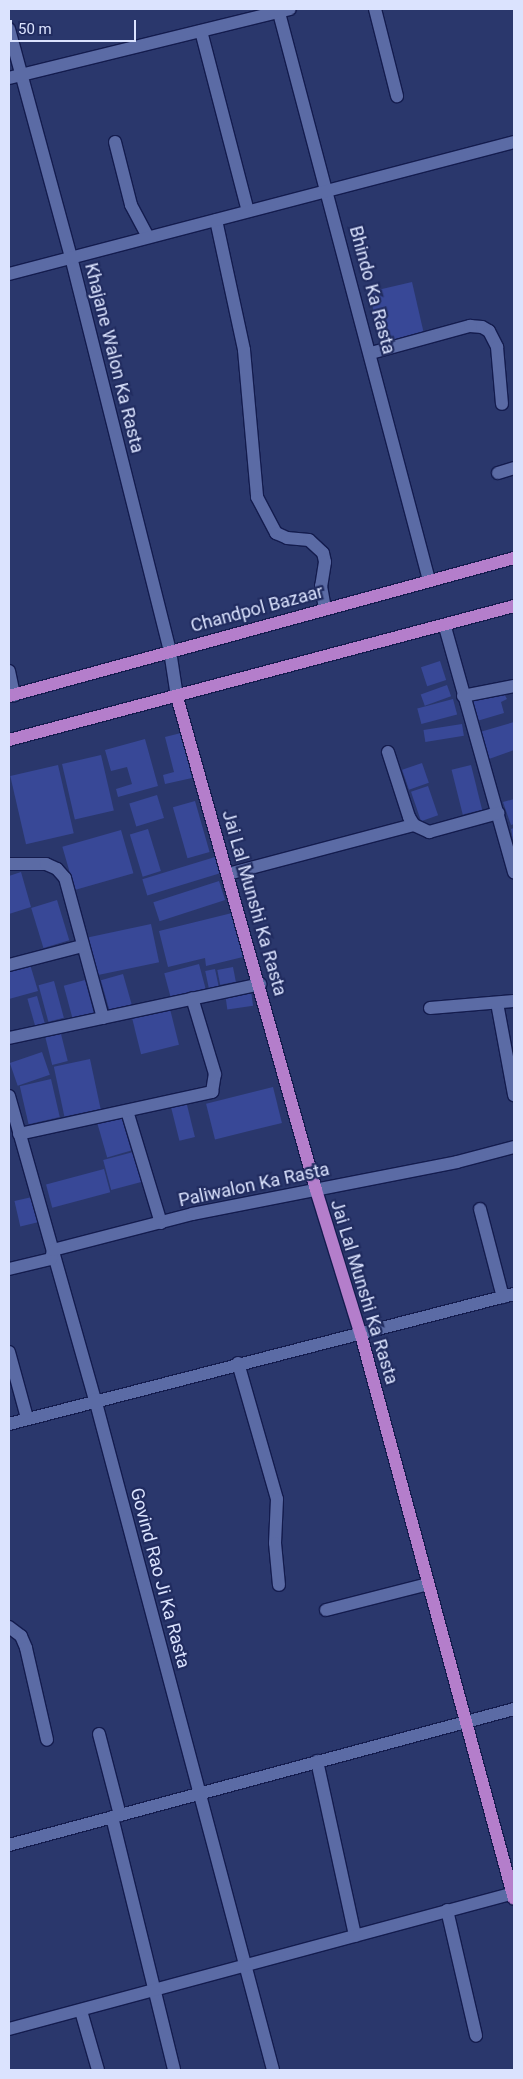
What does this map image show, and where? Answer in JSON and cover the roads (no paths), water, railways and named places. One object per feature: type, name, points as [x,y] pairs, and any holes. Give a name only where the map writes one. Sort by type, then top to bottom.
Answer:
[{"type":"main road","name":"Chandpol Bazaar","points":[[11,695],[514,558]]},
{"type":"main road","points":[[9,740],[445,627],[514,606]]},
{"type":"main road","name":"Jai Lal Munshi Ka Rasta","points":[[176,697],[260,984],[316,1190],[361,1335],[464,1722],[514,1895]]},
{"type":"street","points":[[375,9],[397,96]]},
{"type":"street","points":[[15,76],[282,10]]},
{"type":"street","name":"Bhindo Ka Rasta","points":[[282,10],[429,580]]},
{"type":"street","name":"Khajane Walon Ka Rasta","points":[[9,29],[15,76],[71,257],[170,651],[176,697]]},
{"type":"street","points":[[201,31],[248,211]]},
{"type":"street","points":[[115,142],[131,205],[148,237]]},
{"type":"street","points":[[9,274],[514,142]]},
{"type":"street","points":[[216,220],[245,359],[257,497],[276,533],[287,538],[309,540],[323,552],[325,562],[321,586],[325,609]]},
{"type":"street","points":[[371,353],[470,326],[482,327],[489,331],[497,347],[502,404]]},
{"type":"street","points":[[498,473],[514,468]]},
{"type":"street","points":[[445,627],[514,872]]},
{"type":"street","points":[[9,671],[11,695]]},
{"type":"street","points":[[463,696],[514,686]]},
{"type":"street","points":[[388,752],[409,817],[414,825],[429,832],[498,812]]},
{"type":"street","points":[[228,874],[414,825]]},
{"type":"street","points":[[9,864],[46,864],[57,868],[64,878],[103,1018]]},
{"type":"street","points":[[9,965],[82,946]]},
{"type":"street","points":[[9,1038],[260,984]]},
{"type":"street","points":[[20,1134],[212,1092],[215,1074],[192,998]]},
{"type":"street","points":[[430,1008],[514,1001]]},
{"type":"street","points":[[497,1003],[514,1095]]},
{"type":"street","name":"Govind Rao Ji Ka Rasta","points":[[9,1096],[95,1399],[273,2070]]},
{"type":"street","points":[[127,1111],[161,1223]]},
{"type":"street","name":"Paliwalon Ka Rasta","points":[[9,1270],[51,1259],[53,1250],[161,1223],[514,1147]]},
{"type":"street","points":[[9,1424],[95,1399],[238,1362],[361,1335],[509,1295],[480,1209]]},
{"type":"street","points":[[9,1352],[27,1418]]},
{"type":"street","points":[[238,1362],[277,1499],[275,1544],[279,1585]]},
{"type":"street","points":[[326,1610],[428,1584]]},
{"type":"street","points":[[9,1627],[20,1636],[26,1648],[47,1740]]},
{"type":"street","points":[[9,1845],[514,1709]]},
{"type":"street","points":[[98,1734],[174,2070]]},
{"type":"street","points":[[318,1761],[355,1936]]},
{"type":"street","points":[[9,2029],[156,1992],[447,1910],[514,1895]]},
{"type":"street","points":[[447,1910],[476,2036]]},
{"type":"street","points":[[81,2011],[98,2070]]}]
